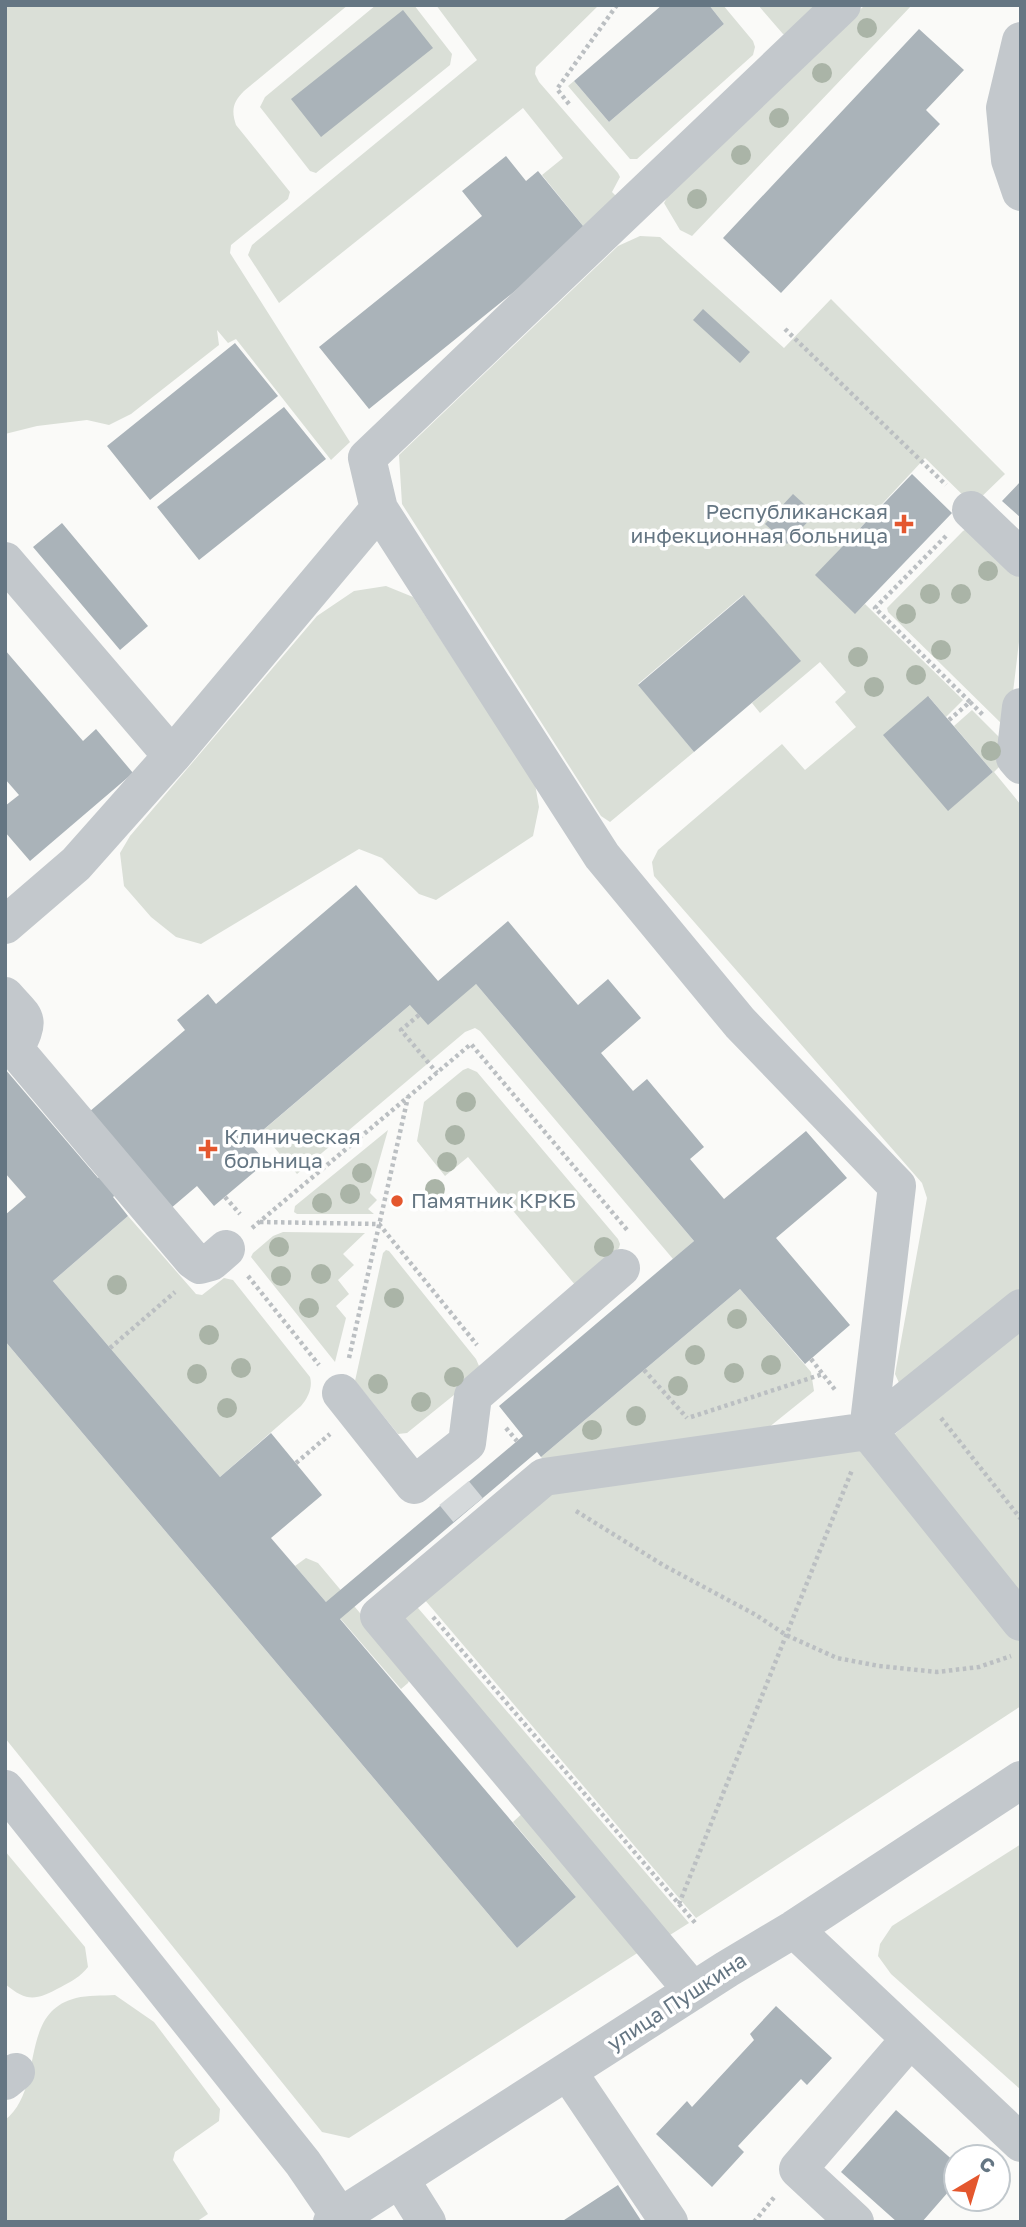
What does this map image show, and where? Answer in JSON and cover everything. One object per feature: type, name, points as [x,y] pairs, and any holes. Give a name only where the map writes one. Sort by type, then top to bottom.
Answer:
[{"type":"street","points":[[842,5],[367,458],[379,509],[601,856],[740,1023],[897,1186],[868,1431],[1021,1622]]},
{"type":"street","points":[[1021,41],[1005,108],[1010,160],[1021,192]]},
{"type":"street","points":[[5,925],[76,864],[172,755],[379,509]]},
{"type":"street","points":[[971,510],[1021,558]]},
{"type":"street","points":[[5,562],[172,755]]},
{"type":"street","points":[[1021,707],[1014,758],[1021,765]]},
{"type":"street","points":[[5,996],[25,1020],[26,1025],[16,1047],[18,1053],[193,1260],[200,1265],[219,1256]]},
{"type":"street","points":[[621,1268],[473,1396],[460,1500],[410,1590],[379,1616],[693,1990]]},
{"type":"street","points":[[341,1393],[414,1485],[460,1500],[532,1487],[544,1478],[868,1431],[1021,1308]]},
{"type":"street","name":"улица Пушкина","points":[[336,2219],[568,2073],[693,1990],[794,1929],[1021,1780]]},
{"type":"street","points":[[5,1789],[303,2162],[336,2219]]},
{"type":"street","points":[[794,1929],[1021,2143]]},
{"type":"street","points":[[855,2222],[798,2169],[910,2039]]},
{"type":"street","points":[[568,2073],[669,2222]]},
{"type":"street","points":[[400,2179],[427,2222]]},
{"type":"path","points":[[569,104],[557,89],[617,5]]},
{"type":"path","points":[[785,329],[971,510],[875,608],[970,702],[949,720]]},
{"type":"path","points":[[419,1015],[401,1030],[437,1073]]},
{"type":"path","points":[[110,1348],[471,1044],[643,1249],[621,1268]]},
{"type":"path","points":[[341,1393],[408,1097]]},
{"type":"path","points":[[258,1222],[379,1224]]},
{"type":"path","points":[[379,1224],[499,1373]]},
{"type":"path","points":[[219,1256],[341,1393]]},
{"type":"path","points":[[811,1359],[823,1374]]},
{"type":"path","points":[[644,1370],[687,1418]]},
{"type":"path","points":[[918,1390],[1021,1519]]},
{"type":"path","points":[[679,1904],[868,1431]]},
{"type":"path","points":[[296,1463],[312,1449]]},
{"type":"path","points":[[532,1487],[584,1514],[663,1565],[756,1615],[786,1635],[837,1658],[879,1667],[937,1672],[979,1667],[1021,1653]]},
{"type":"path","points":[[410,1590],[697,1925]]},
{"type":"shaded area","points":[[5,5],[348,5],[244,91],[237,99],[233,111],[236,125],[290,192],[288,199],[231,245],[230,253],[350,442],[331,460],[236,339],[228,343],[217,330],[219,345],[131,414],[109,425],[87,420],[37,426],[5,434]]},
{"type":"shaded area","points":[[376,5],[414,5],[452,54],[450,65],[316,173],[310,171],[260,107],[265,97]]},
{"type":"shaded area","points":[[436,5],[599,5],[536,67],[535,74],[618,173],[620,177],[612,192],[620,200],[588,232],[542,175],[563,158],[523,108],[279,303],[248,255],[252,245],[477,60]]},
{"type":"shaded area","points":[[709,5],[723,5],[753,41],[753,55],[637,159],[630,159],[568,86],[574,81],[609,122],[724,24]]},
{"type":"shaded area","points":[[758,5],[826,5],[790,37],[783,34]]},
{"type":"shaded area","points":[[865,5],[912,5],[692,236],[680,230],[664,203],[670,192]]},
{"type":"shaded area","points":[[640,236],[660,237],[784,348],[831,299],[1005,474],[973,505],[925,458],[816,575],[855,613],[865,604],[963,700],[946,717],[929,697],[948,810],[993,772],[954,726],[972,710],[1011,749],[1010,756],[994,772],[1021,805],[1021,1294],[900,1385],[895,1374],[927,1198],[922,1183],[654,876],[652,862],[658,850],[782,744],[805,770],[856,727],[835,702],[846,692],[820,662],[760,713],[752,703],[800,661],[743,595],[638,684],[694,752],[610,822],[601,816],[402,504],[399,455],[618,246]]},
{"type":"shaded area","points":[[968,528],[1021,576],[1021,625],[1009,726],[1005,727],[888,612],[887,608]]},
{"type":"shaded area","points":[[386,586],[413,597],[535,784],[539,807],[533,836],[436,900],[419,894],[382,858],[359,849],[201,944],[176,937],[151,917],[124,886],[120,853],[130,836],[317,616],[354,591]]},
{"type":"shaded area","points":[[476,984],[694,1241],[673,1259],[475,1028],[465,1032],[297,1174],[261,1132],[410,1005]]},
{"type":"shaded area","points":[[468,1068],[477,1072],[618,1239],[619,1248],[576,1286],[468,1157],[445,1176],[417,1141],[424,1102]]},
{"type":"shaded area","points":[[388,1130],[370,1193],[377,1200],[368,1209],[374,1214],[294,1212],[295,1206]]},
{"type":"shaded area","points":[[128,1216],[196,1294],[202,1295],[224,1278],[233,1280],[310,1377],[309,1392],[301,1406],[220,1477],[53,1281]]},
{"type":"shaded area","points":[[283,1232],[365,1233],[343,1254],[354,1265],[338,1280],[349,1294],[336,1306],[346,1318],[335,1362],[251,1257],[273,1236]]},
{"type":"shaded area","points":[[386,1250],[479,1366],[475,1378],[407,1433],[398,1434],[355,1381],[383,1253]]},
{"type":"shaded area","points":[[740,1289],[811,1372],[814,1391],[768,1428],[549,1466],[541,1457]]},
{"type":"shaded area","points":[[1021,1325],[1021,1609],[888,1440]]},
{"type":"shaded area","points":[[5,1341],[517,1948],[576,1897],[513,1822],[527,1809],[639,1952],[349,2138],[322,2132],[5,1738]]},
{"type":"shaded area","points":[[859,1444],[1021,1639],[1021,1706],[696,1918],[424,1599],[539,1493]]},
{"type":"shaded area","points":[[306,1558],[318,1563],[412,1675],[401,1689],[295,1566]]},
{"type":"shaded area","points":[[412,1601],[689,1923],[662,1940],[400,1615]]},
{"type":"shaded area","points":[[1021,1844],[1021,2090],[891,1974],[878,1956],[880,1944],[892,1926]]},
{"type":"shaded area","points":[[5,1851],[85,1947],[88,1967],[69,1983],[38,1997],[26,1997],[5,1984]]},
{"type":"shaded area","points":[[115,1995],[154,2022],[220,2109],[219,2121],[175,2152],[173,2160],[208,2214],[196,2222],[5,2222],[5,2120],[17,2106],[25,2090],[38,2035],[46,2019],[58,2006],[76,1998]]},
{"type":"building","points":[[662,5],[709,5],[724,24],[609,122],[574,81]]},
{"type":"building","points":[[403,10],[433,48],[321,137],[291,99]]},
{"type":"building","points":[[919,29],[964,70],[926,110],[940,124],[781,293],[723,238]]},
{"type":"building","points":[[506,156],[526,181],[538,171],[588,232],[369,409],[319,347],[482,216],[462,191]]},
{"type":"building","points":[[703,309],[750,352],[740,363],[693,320]]},
{"type":"building","points":[[235,343],[278,396],[150,500],[107,446]]},
{"type":"building","points":[[284,407],[326,459],[199,560],[157,507]]},
{"type":"building","points":[[912,474],[952,513],[855,614],[815,575]]},
{"type":"building","points":[[1021,481],[1021,518],[1002,501]]},
{"type":"building","points":[[793,494],[815,514],[787,544],[765,524]]},
{"type":"building","points":[[62,523],[148,626],[120,650],[33,547]]},
{"type":"building","points":[[744,595],[801,661],[694,752],[638,685]]},
{"type":"building","points":[[5,650],[83,741],[96,729],[133,773],[30,861],[5,832],[5,806],[19,795],[5,779]]},
{"type":"building","points":[[928,696],[993,772],[948,811],[883,735]]},
{"type":"building","points":[[356,885],[438,981],[508,921],[578,1005],[608,979],[641,1018],[601,1053],[633,1091],[647,1079],[704,1147],[690,1159],[724,1199],[806,1131],[847,1178],[776,1238],[850,1325],[805,1364],[740,1289],[541,1457],[537,1452],[340,1619],[576,1897],[517,1948],[5,1341],[5,1215],[26,1197],[5,1173],[5,1069],[98,1178],[125,1155],[89,1112],[185,1030],[177,1020],[208,994],[216,1004]],"holes":[[[476,984],[694,1241],[499,1406],[523,1436],[326,1602],[271,1538],[322,1495],[271,1433],[220,1477],[53,1281],[128,1216],[113,1197],[140,1173],[170,1209],[197,1186],[214,1206],[266,1162],[249,1142],[410,1005],[428,1025]]]},
{"type":"building","points":[[776,2006],[832,2058],[807,2085],[801,2079],[738,2146],[744,2152],[712,2187],[656,2134],[687,2101],[692,2107],[754,2040],[750,2034]]},
{"type":"building","points":[[896,2110],[942,2151],[942,2199],[922,2222],[897,2222],[841,2172]]},
{"type":"building","points":[[618,2185],[642,2222],[561,2222],[601,2196]]},
{"type":"tunnel","points":[[454,1493],[468,1510]]},
{"type":"place","name":"Республиканская инфекционная больница","points":[[904,524]]},
{"type":"place","name":"Клиническая больница","points":[[208,1149]]},
{"type":"place","name":"Памятник КРКБ","points":[[397,1201]]}]
